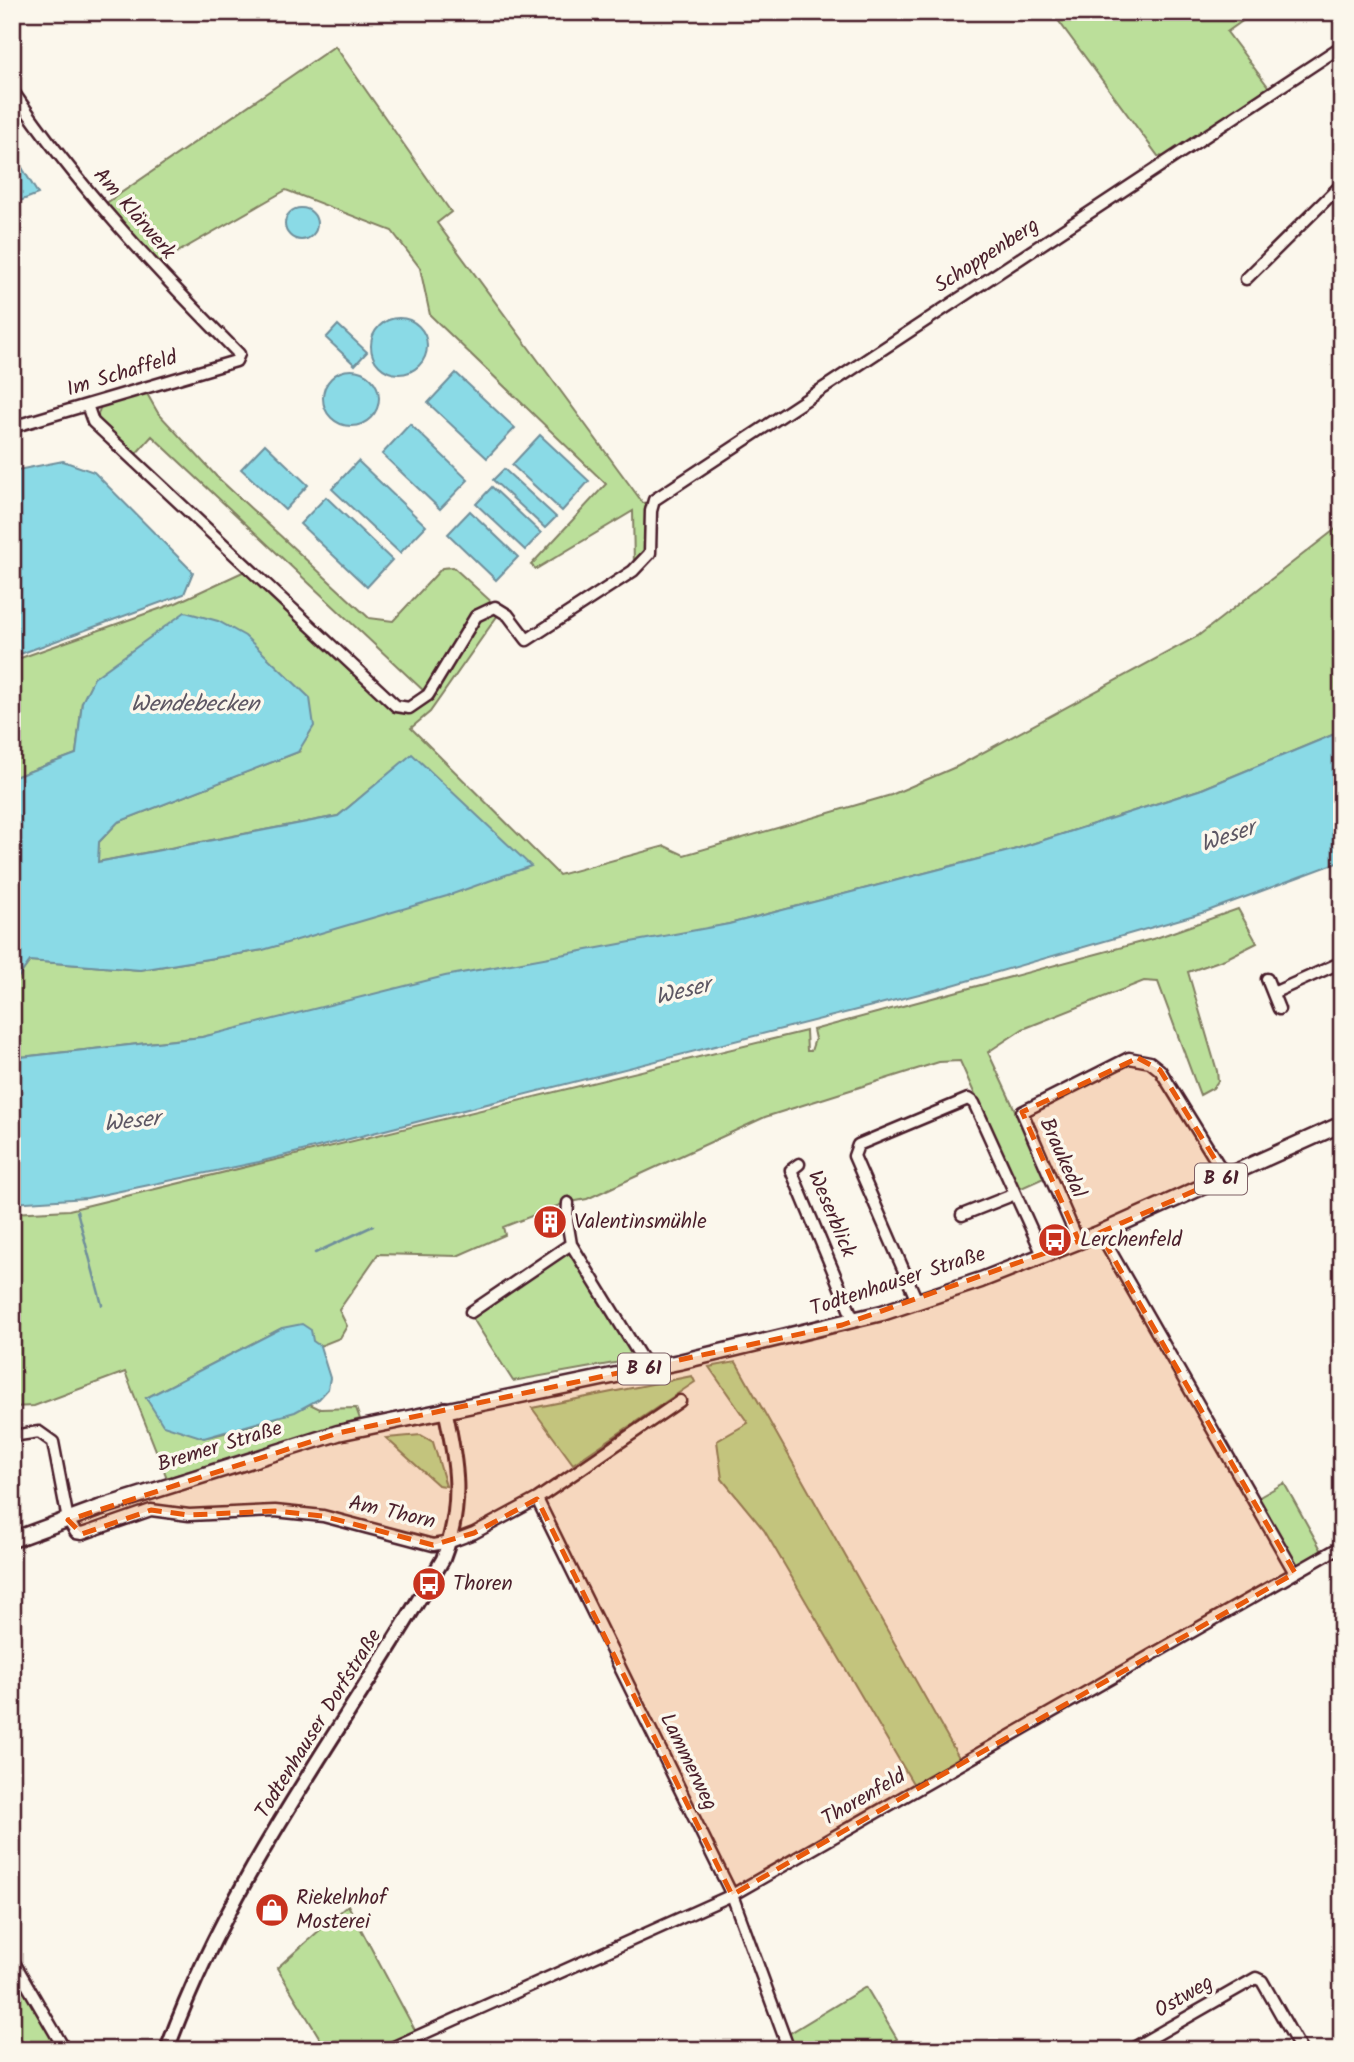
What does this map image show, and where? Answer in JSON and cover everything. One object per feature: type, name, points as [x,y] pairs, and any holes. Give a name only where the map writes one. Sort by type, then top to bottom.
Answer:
[{"type":"main road","name":"Todtenhauser Straße","points":[[445,1409],[648,1369],[854,1321],[917,1301],[1100,1233],[1342,1124]]},
{"type":"main road","name":"Bremer Straße","points":[[12,1541],[202,1474],[348,1430],[445,1409]]},
{"type":"street","name":"Schoppenberg","points":[[87,405],[93,422],[396,706],[409,708],[428,695],[476,616],[495,607],[508,615],[527,640],[633,571],[650,553],[650,511],[654,500],[1342,46]]},
{"type":"street","name":"Am Klärwerk","points":[[12,90],[56,154],[107,215],[239,354]]},
{"type":"street","points":[[1246,279],[1342,184]]},
{"type":"street","name":"Im Schaffeld","points":[[12,427],[236,360],[239,354]]},
{"type":"street","points":[[1273,993],[1342,962]]},
{"type":"street","points":[[1267,979],[1279,1009]]},
{"type":"street","name":"Braukedal","points":[[1079,1241],[1021,1112],[1129,1058],[1150,1062],[1160,1070],[1226,1177]]},
{"type":"street","points":[[917,1301],[854,1156],[858,1145],[972,1100],[1043,1255]]},
{"type":"street","name":"Weserblick","points":[[799,1164],[791,1171],[854,1321]]},
{"type":"street","points":[[962,1215],[1015,1194]]},
{"type":"street","points":[[568,1203],[567,1220],[571,1244],[648,1369]]},
{"type":"street","points":[[1100,1233],[1295,1573]]},
{"type":"street","points":[[471,1311],[571,1244]]},
{"type":"street","name":"Am Thorn","points":[[68,1520],[76,1533],[82,1534],[151,1510],[189,1515],[275,1511],[323,1516],[433,1545],[450,1542],[474,1533],[537,1499],[680,1401]]},
{"type":"street","name":"Todtenhauser Dorfstraße","points":[[167,2050],[207,1950],[241,1887],[429,1584],[450,1542],[458,1495],[457,1465],[445,1409]]},
{"type":"street","points":[[12,1436],[39,1432],[53,1442],[68,1520]]},
{"type":"street","name":"Lammerweg","points":[[537,1499],[732,1895],[789,2050]]},
{"type":"street","name":"Thorenfeld","points":[[387,2050],[732,1895],[1342,1546]]},
{"type":"street","points":[[12,1959],[65,2050]]},
{"type":"street","name":"Ostweg","points":[[1130,2050],[1256,1978],[1262,1981],[1301,2050]]},
{"type":"highlighted area","points":[[1138,1058],[1160,1070],[1226,1177],[1099,1233],[1295,1573],[732,1895],[537,1499],[474,1533],[433,1545],[323,1516],[275,1511],[189,1515],[151,1510],[82,1534],[68,1520],[338,1433],[842,1325],[1079,1241],[1022,1112]]},
{"type":"green space","points":[[1052,12],[1255,12],[1227,32],[1270,89],[1167,157],[1158,156]]},
{"type":"green space","points":[[335,46],[451,212],[437,223],[643,503],[649,502],[648,553],[634,566],[633,511],[536,569],[531,565],[606,484],[430,315],[420,268],[392,231],[286,190],[157,264],[105,204]]},
{"type":"green space","points":[[146,392],[158,413],[217,477],[369,618],[393,621],[442,568],[453,567],[495,605],[483,607],[426,693],[152,436],[134,456],[96,421],[101,405]]},
{"type":"green space","points":[[1342,524],[1342,731],[1202,789],[1013,850],[729,924],[202,1037],[12,1058],[12,986],[30,961],[140,970],[263,950],[412,755],[338,816],[97,862],[99,842],[118,822],[298,752],[82,702],[76,754],[12,778],[12,661],[176,603],[247,570],[394,709],[422,705],[477,618],[485,612],[500,612],[430,712],[411,728],[559,875],[665,846],[684,855],[891,795],[958,766],[1198,636]]},
{"type":"green space","points":[[1238,909],[1257,943],[1225,959],[1188,972],[1217,1071],[1218,1081],[1213,1088],[1200,1095],[1158,982],[1144,981],[1023,1029],[988,1052],[1046,1177],[1017,1190],[960,1061],[939,1062],[765,1117],[587,1199],[565,1203],[503,1227],[505,1235],[457,1256],[378,1254],[339,1310],[347,1326],[340,1338],[320,1346],[282,1328],[146,1398],[171,1422],[202,1437],[273,1418],[310,1404],[320,1409],[356,1408],[360,1419],[167,1478],[125,1372],[34,1406],[12,1407],[12,1213],[69,1210],[806,1031],[807,1051],[811,1051],[815,1039],[813,1030],[1156,938]]},
{"type":"green space","points":[[563,1252],[573,1254],[637,1359],[513,1381],[470,1314]]},
{"type":"green space","points":[[736,1362],[961,1761],[915,1787],[764,1530],[722,1479],[717,1441],[748,1423],[709,1367]]},
{"type":"green space","points":[[692,1376],[695,1382],[573,1464],[532,1408]]},
{"type":"green space","points":[[421,1435],[433,1442],[446,1486],[438,1485],[386,1438]]},
{"type":"green space","points":[[1284,1483],[1323,1553],[1296,1569],[1256,1499]]},
{"type":"green space","points":[[348,1905],[416,2032],[378,2050],[327,2050],[277,1968]]},
{"type":"green space","points":[[12,1969],[59,2047],[12,2050]]},
{"type":"green space","points":[[866,1987],[897,2039],[879,2050],[793,2050],[787,2035]]},
{"type":"water","points":[[12,151],[38,194],[12,204]]},
{"type":"water","points":[[301,208],[312,213],[317,224],[312,235],[301,240],[290,235],[285,224],[290,213]]},
{"type":"water","points":[[399,318],[410,320],[419,326],[425,335],[425,357],[419,366],[410,372],[399,374],[388,372],[379,366],[373,357],[371,346],[373,335],[379,326],[388,320]]},
{"type":"water","points":[[338,325],[367,352],[355,365],[326,338]]},
{"type":"water","points":[[346,370],[356,370],[371,378],[377,387],[377,409],[371,418],[356,426],[346,426],[328,414],[323,403],[323,393],[335,375]]},
{"type":"water","points":[[456,373],[515,428],[487,458],[428,403]]},
{"type":"water","points":[[410,424],[468,480],[440,509],[382,454]]},
{"type":"water","points":[[540,435],[589,481],[562,511],[512,465]]},
{"type":"water","points":[[265,444],[308,485],[285,510],[241,469]]},
{"type":"water","points":[[63,461],[94,472],[193,572],[184,594],[12,657],[12,471]]},
{"type":"water","points":[[358,461],[426,526],[400,553],[332,489]]},
{"type":"water","points":[[504,469],[556,517],[545,528],[493,480]]},
{"type":"water","points":[[492,487],[541,533],[525,550],[476,504]]},
{"type":"water","points":[[326,497],[392,560],[367,587],[300,524]]},
{"type":"water","points":[[470,511],[518,557],[496,580],[448,534]]},
{"type":"water","name":"Wendebecken","points":[[185,612],[218,621],[245,636],[310,698],[314,726],[298,752],[118,822],[99,842],[98,862],[338,816],[412,754],[531,866],[447,896],[263,950],[140,970],[30,961],[12,986],[12,778],[76,754],[82,702],[94,678]]},
{"type":"water","name":"Weser","points":[[1342,731],[1342,861],[1205,912],[939,989],[259,1162],[87,1198],[12,1203],[12,1058],[202,1037],[445,976],[729,924],[1013,850],[1202,789]]},
{"type":"water","points":[[302,1324],[311,1330],[313,1341],[320,1346],[330,1378],[328,1389],[319,1399],[295,1412],[204,1438],[163,1425],[146,1398],[282,1328]]},
{"type":"waterway","points":[[77,1211],[102,1305]]},
{"type":"waterway","points":[[315,1253],[373,1226]]},
{"type":"place","name":"Valentinsmühle","points":[[550,1222]]},
{"type":"place","name":"Lerchenfeld","points":[[1055,1240]]},
{"type":"place","name":"Thoren","points":[[429,1584]]},
{"type":"place","name":"Riekelnhof Mosterei","points":[[272,1910]]}]
